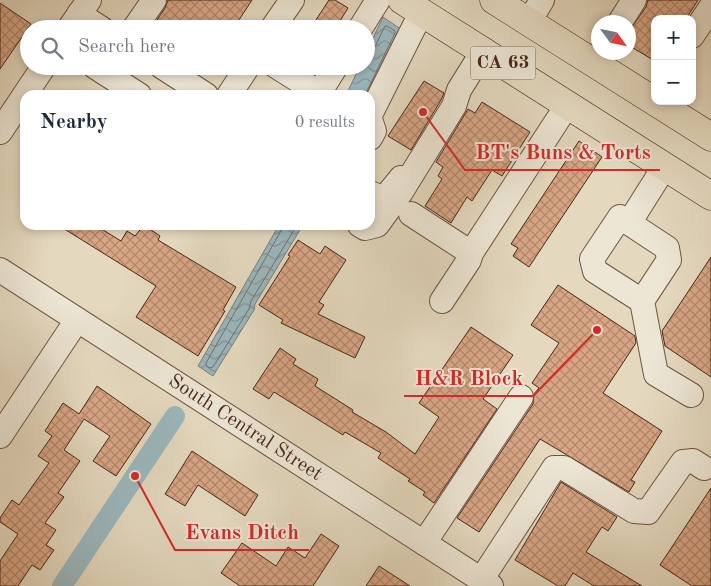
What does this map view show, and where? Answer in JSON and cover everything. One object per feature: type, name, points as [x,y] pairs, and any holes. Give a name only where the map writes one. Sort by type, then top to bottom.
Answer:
[{"type":"main road","points":[[486,0],[520,9]]},
{"type":"main road","name":"CA 63","points":[[412,6],[711,196]]},
{"type":"main road","name":"CA 63","points":[[520,9],[591,54]]},
{"type":"main road","name":"CA 63","points":[[600,60],[651,96]]},
{"type":"main road","name":"CA 63","points":[[665,105],[711,137]]},
{"type":"street","points":[[140,20],[154,0]]},
{"type":"street","points":[[278,20],[292,0]]},
{"type":"street","points":[[366,20],[378,0]]},
{"type":"street","points":[[624,15],[634,0]]},
{"type":"street","points":[[375,102],[412,6]]},
{"type":"street","points":[[696,30],[711,7]]},
{"type":"street","points":[[375,195],[380,197],[388,194],[399,181],[484,50]]},
{"type":"street","points":[[29,90],[38,75]]},
{"type":"street","points":[[108,75],[131,90]]},
{"type":"street","points":[[175,75],[198,90]]},
{"type":"street","points":[[232,90],[242,75]]},
{"type":"street","points":[[290,75],[314,90]]},
{"type":"street","points":[[321,90],[330,75]]},
{"type":"street","points":[[375,224],[396,199],[454,106],[460,89]]},
{"type":"street","points":[[0,132],[20,103]]},
{"type":"street","points":[[442,301],[568,104]]},
{"type":"street","points":[[629,222],[665,166]]},
{"type":"street","points":[[412,214],[471,253]]},
{"type":"street","points":[[642,301],[595,271],[592,259],[620,217],[667,248],[669,260],[642,301],[656,374],[691,396]]},
{"type":"street","name":"South Central Street","points":[[0,270],[486,583]]},
{"type":"street","points":[[0,436],[77,320]]},
{"type":"street","points":[[424,543],[521,397]]},
{"type":"street","points":[[486,583],[554,468],[564,468],[634,511],[648,512],[683,462],[693,461],[704,468]]},
{"type":"water","points":[[383,17],[402,30],[372,90],[348,90],[356,75],[375,75],[375,34]]},
{"type":"water","points":[[276,230],[300,230],[213,376],[198,366]]},
{"type":"building","points":[[168,0],[252,0],[239,20],[157,20]]},
{"type":"building","points":[[329,0],[335,0],[348,8],[341,20],[316,20]]},
{"type":"building","points":[[648,0],[698,0],[689,15],[651,15],[651,59],[636,50],[636,21],[646,7]]},
{"type":"building","points":[[0,3],[25,20],[20,20],[20,40],[0,69]]},
{"type":"building","points":[[424,81],[444,93],[411,150],[388,136]]},
{"type":"building","points":[[482,102],[530,132],[502,176],[492,170],[472,201],[467,197],[451,223],[425,206],[442,179],[438,176],[443,167],[436,162],[468,109],[475,113]]},
{"type":"building","points":[[579,141],[602,157],[529,267],[513,256],[518,248],[511,244]]},
{"type":"building","points":[[66,230],[103,230],[121,241],[127,231],[135,236],[140,230],[151,230],[160,236],[158,240],[236,287],[223,310],[225,311],[198,356],[136,317],[156,286]]},
{"type":"building","points":[[298,240],[320,254],[325,246],[346,260],[319,302],[324,305],[318,314],[365,337],[355,358],[281,323],[283,320],[259,305]]},
{"type":"building","points":[[711,257],[711,377],[665,346],[662,331]]},
{"type":"building","points":[[558,285],[635,336],[636,343],[603,393],[662,431],[631,480],[635,482],[629,492],[540,439],[479,532],[457,518],[533,404],[534,394],[539,388],[532,383],[559,343],[531,325]]},
{"type":"building","points":[[471,327],[513,355],[483,399],[497,409],[434,503],[423,495],[425,492],[408,481],[410,479],[378,458],[381,453],[345,432],[343,435],[274,392],[269,399],[253,389],[280,348],[296,359],[293,364],[318,379],[315,386],[353,410],[352,412],[386,432],[415,454],[439,417],[419,403]]},
{"type":"building","points":[[97,386],[151,424],[116,476],[93,461],[110,436],[84,419],[64,450],[80,461],[58,493],[64,497],[45,523],[56,530],[46,545],[54,550],[40,570],[32,565],[18,586],[0,586],[0,561],[18,534],[0,522],[0,518],[12,500],[19,505],[49,463],[38,456],[52,436],[45,431],[63,403],[79,414]]},
{"type":"building","points":[[192,451],[258,495],[245,516],[198,485],[185,506],[165,494]]},
{"type":"building","points":[[561,482],[617,517],[608,531],[602,527],[586,552],[642,586],[594,586],[573,573],[565,586],[558,586],[515,560]]},
{"type":"building","points":[[711,488],[711,586],[692,586],[660,565]]},
{"type":"building","points":[[321,534],[339,546],[313,586],[240,586],[221,573],[242,543],[276,566],[288,547],[305,558]]},
{"type":"building","points":[[379,566],[410,586],[366,586]]},
{"type":"waterway","points":[[62,586],[175,416]]},
{"type":"place","name":"BT's Buns & Torts","points":[[423,112]]},
{"type":"place","name":"H&R Block","points":[[597,330]]},
{"type":"place","name":"Evans Ditch","points":[[135,476]]}]
